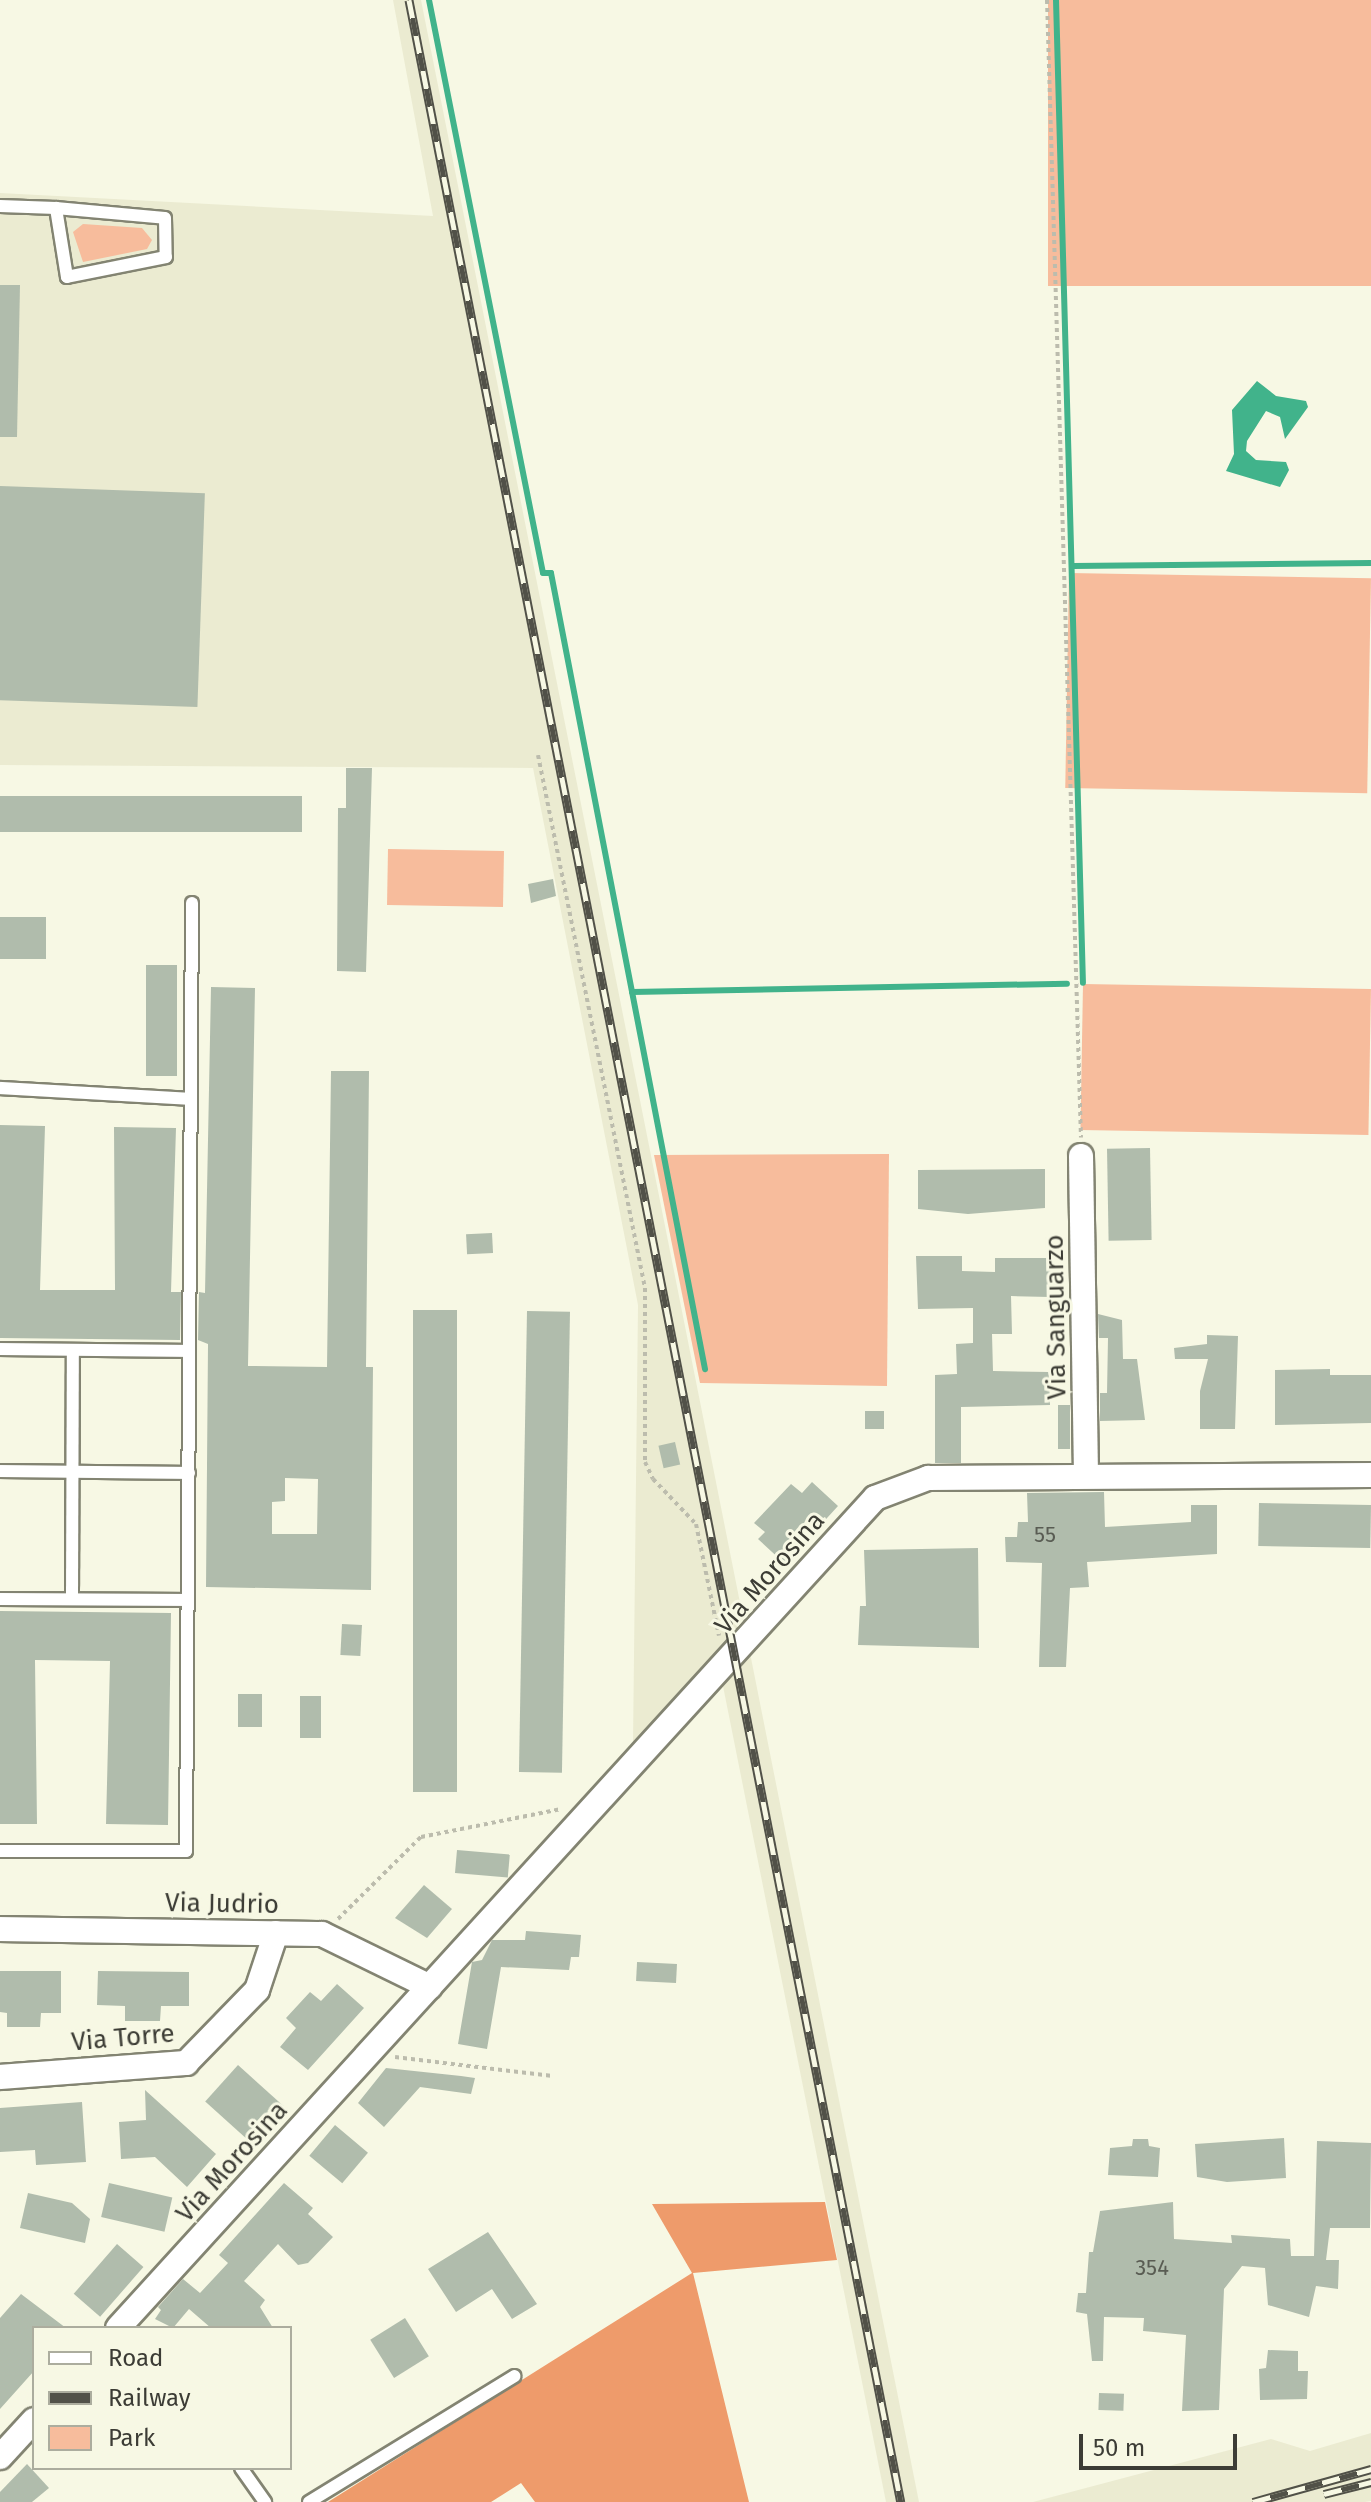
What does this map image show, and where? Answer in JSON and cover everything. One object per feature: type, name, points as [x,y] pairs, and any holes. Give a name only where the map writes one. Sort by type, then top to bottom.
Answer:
[{"type":"street","name":"Via Sanguarzo","points":[[1081,1156],[1086,1476]]},
{"type":"street","name":"Via Morosina","points":[[123,2326],[143,2318],[368,2054],[595,1802],[724,1666],[859,1513],[891,1488],[928,1478],[1371,1475]]},
{"type":"street","name":"Via Judrio","points":[[0,1929],[322,1934],[430,1987]]},
{"type":"street","name":"Via Torre","points":[[0,2077],[186,2063],[257,1990],[276,1933]]},
{"type":"street","points":[[0,2457],[32,2422]]},
{"type":"lane","points":[[0,206],[56,208],[165,218],[166,257],[67,277],[56,208]]},
{"type":"lane","points":[[0,1851],[186,1851],[192,903]]},
{"type":"lane","points":[[0,1088],[191,1099]]},
{"type":"lane","points":[[0,1349],[189,1351]]},
{"type":"lane","points":[[72,1599],[73,1350]]},
{"type":"lane","points":[[0,1471],[189,1473]]},
{"type":"lane","points":[[0,1599],[188,1600]]},
{"type":"lane","points":[[309,2502],[515,2376]]},
{"type":"lane","points":[[242,2470],[265,2502]]},
{"type":"path","points":[[1047,0],[1081,1156]]},
{"type":"path","points":[[538,755],[645,1288],[645,1462],[653,1479],[696,1524],[724,1666]]},
{"type":"path","points":[[322,1934],[421,1837],[595,1802]]},
{"type":"path","points":[[368,2054],[553,2076]]},
{"type":"shaded area","points":[[393,0],[421,0],[919,2502],[886,2502],[716,1651],[633,1744],[638,1305],[533,768],[0,765],[0,193],[433,216]]},
{"type":"shaded area","points":[[1257,381],[1276,396],[1306,401],[1308,407],[1285,439],[1280,417],[1266,411],[1247,441],[1246,451],[1256,460],[1286,462],[1289,470],[1280,487],[1226,471],[1234,454],[1232,410]]},
{"type":"shaded area","points":[[825,2202],[837,2260],[693,2273],[749,2502],[535,2502],[521,2483],[491,2502],[328,2502],[692,2273],[652,2204]]},
{"type":"shaded area","points":[[1371,2433],[1371,2501],[1033,2502],[1271,2439],[1310,2451]]},
{"type":"green space","points":[[1048,0],[1371,0],[1371,286],[1048,286]]},
{"type":"green space","points":[[83,224],[142,228],[152,240],[147,249],[83,262],[73,232]]},
{"type":"green space","points":[[1069,573],[1371,578],[1367,793],[1065,788]]},
{"type":"green space","points":[[388,849],[504,851],[503,907],[387,905]]},
{"type":"green space","points":[[1083,984],[1371,989],[1368,1135],[1080,1130]]},
{"type":"green space","points":[[889,1154],[887,1386],[700,1383],[654,1155]]},
{"type":"building","points":[[0,285],[20,285],[17,437],[0,437]]},
{"type":"building","points":[[0,486],[205,493],[197,707],[0,700]]},
{"type":"building","points":[[346,768],[372,768],[366,972],[337,971],[338,808],[346,808]]},
{"type":"building","points":[[0,796],[302,796],[302,832],[0,832]]},
{"type":"building","points":[[553,879],[556,896],[531,903],[528,884]]},
{"type":"building","points":[[0,917],[46,917],[46,959],[0,959]]},
{"type":"building","points":[[146,965],[177,965],[177,1076],[146,1076]]},
{"type":"building","points":[[211,987],[255,988],[248,1366],[327,1367],[331,1071],[369,1071],[366,1367],[373,1367],[371,1590],[206,1587],[208,1344],[198,1340],[199,1292],[205,1293]],"holes":[[[285,1478],[318,1479],[317,1534],[272,1534],[272,1502],[285,1501]]]},
{"type":"building","points":[[0,1125],[45,1126],[40,1290],[115,1290],[114,1127],[176,1128],[171,1292],[181,1292],[180,1340],[0,1338]]},
{"type":"building","points":[[1150,1148],[1152,1240],[1109,1241],[1107,1149]]},
{"type":"building","points":[[1045,1169],[1045,1208],[968,1214],[918,1209],[918,1170]]},
{"type":"building","points":[[492,1233],[493,1253],[467,1254],[466,1234]]},
{"type":"building","points":[[916,1256],[962,1256],[962,1271],[995,1272],[995,1258],[1051,1258],[1050,1297],[1011,1296],[1012,1334],[992,1334],[993,1371],[1049,1372],[1050,1405],[961,1407],[961,1463],[935,1463],[935,1375],[957,1374],[956,1344],[973,1343],[973,1308],[918,1309]]},
{"type":"building","points":[[413,1310],[457,1310],[457,1792],[413,1792]]},
{"type":"building","points":[[527,1311],[570,1312],[562,1773],[519,1772]]},
{"type":"building","points":[[1098,1314],[1122,1320],[1123,1359],[1137,1359],[1145,1420],[1100,1421],[1100,1393],[1107,1393],[1108,1338],[1099,1338]]},
{"type":"building","points":[[1207,1335],[1238,1336],[1235,1429],[1200,1429],[1200,1391],[1208,1359],[1175,1359],[1174,1348],[1207,1344]]},
{"type":"building","points":[[1330,1369],[1330,1375],[1371,1375],[1371,1423],[1275,1425],[1275,1370]]},
{"type":"building","points":[[1058,1405],[1070,1405],[1070,1449],[1058,1449]]},
{"type":"building","points":[[865,1411],[884,1411],[884,1429],[865,1429]]},
{"type":"building","points":[[675,1442],[680,1464],[664,1468],[658,1446]]},
{"type":"building","points":[[812,1482],[838,1506],[785,1564],[758,1539],[765,1532],[754,1523],[791,1484],[802,1493]]},
{"type":"building","points":[[1104,1492],[1105,1527],[1191,1522],[1191,1505],[1217,1505],[1217,1554],[1087,1562],[1089,1587],[1070,1588],[1066,1667],[1039,1667],[1042,1563],[1006,1562],[1005,1537],[1017,1537],[1018,1522],[1028,1522],[1027,1493]]},
{"type":"building","points":[[1259,1503],[1371,1505],[1370,1548],[1258,1546]]},
{"type":"building","points":[[978,1548],[979,1648],[858,1645],[860,1606],[866,1606],[864,1550]]},
{"type":"building","points":[[0,1611],[171,1613],[168,1825],[106,1824],[110,1661],[35,1660],[37,1824],[0,1824]]},
{"type":"building","points":[[342,1624],[362,1625],[360,1656],[340,1655]]},
{"type":"building","points":[[238,1694],[262,1694],[262,1727],[238,1727]]},
{"type":"building","points":[[300,1696],[321,1696],[321,1738],[300,1738]]},
{"type":"building","points":[[457,1850],[510,1855],[508,1878],[455,1873]]},
{"type":"building","points":[[424,1885],[452,1909],[427,1938],[395,1918]]},
{"type":"building","points":[[526,1931],[581,1935],[579,1957],[571,1957],[569,1970],[501,1967],[487,2049],[458,2044],[472,1962],[482,1960],[492,1940],[525,1940]]},
{"type":"building","points":[[637,1962],[677,1964],[676,1983],[636,1981]]},
{"type":"building","points":[[0,1971],[61,1971],[61,2013],[41,2013],[40,2027],[7,2027],[7,2013],[0,2012]]},
{"type":"building","points":[[98,1971],[189,1972],[189,2006],[161,2006],[160,2021],[125,2021],[125,2006],[97,2005]]},
{"type":"building","points":[[337,1984],[364,2008],[308,2070],[280,2047],[296,2028],[286,2018],[310,1992],[321,2001]]},
{"type":"building","points":[[238,2065],[284,2106],[251,2143],[205,2101]]},
{"type":"building","points":[[386,2068],[475,2078],[471,2094],[420,2087],[384,2127],[358,2103]]},
{"type":"building","points":[[145,2090],[216,2154],[187,2187],[155,2157],[121,2159],[119,2122],[146,2120]]},
{"type":"building","points":[[82,2102],[86,2162],[36,2165],[35,2150],[0,2152],[0,2108]]},
{"type":"building","points":[[335,2125],[368,2153],[342,2183],[309,2156]]},
{"type":"building","points":[[1284,2138],[1286,2178],[1227,2182],[1197,2177],[1195,2144]]},
{"type":"building","points":[[1133,2139],[1148,2139],[1149,2146],[1160,2148],[1158,2177],[1108,2175],[1110,2148],[1132,2146]]},
{"type":"building","points":[[1317,2141],[1371,2143],[1370,2228],[1330,2228],[1326,2260],[1339,2260],[1338,2289],[1316,2286],[1309,2317],[1268,2305],[1265,2268],[1242,2266],[1224,2289],[1219,2410],[1182,2411],[1186,2335],[1143,2331],[1144,2318],[1104,2317],[1103,2361],[1092,2361],[1087,2314],[1076,2312],[1078,2293],[1086,2293],[1089,2252],[1093,2252],[1100,2211],[1173,2202],[1174,2239],[1232,2243],[1231,2235],[1290,2239],[1291,2256],[1314,2256]]},
{"type":"building","points":[[109,2183],[172,2198],[164,2232],[101,2217]]},
{"type":"building","points":[[284,2183],[313,2208],[308,2214],[333,2237],[308,2263],[298,2265],[278,2244],[244,2281],[265,2300],[260,2307],[272,2326],[209,2326],[189,2309],[175,2326],[155,2319],[161,2310],[158,2307],[183,2279],[200,2293],[228,2263],[219,2255]]},
{"type":"building","points":[[28,2193],[72,2203],[90,2219],[85,2243],[20,2228]]},
{"type":"building","points":[[488,2232],[537,2304],[512,2319],[492,2289],[456,2312],[428,2269]]},
{"type":"building","points":[[117,2244],[143,2267],[100,2317],[74,2294]]},
{"type":"building","points":[[21,2294],[63,2326],[32,2326],[32,2373],[0,2409],[0,2318]]},
{"type":"building","points":[[405,2318],[429,2356],[394,2378],[370,2340]]},
{"type":"building","points":[[1268,2350],[1298,2351],[1298,2371],[1308,2371],[1307,2399],[1260,2400],[1259,2369],[1266,2368]]},
{"type":"building","points":[[1099,2393],[1124,2394],[1123,2411],[1098,2410]]},
{"type":"building","points":[[27,2464],[49,2488],[32,2502],[0,2502],[0,2492]]},
{"type":"waterway","points":[[429,0],[543,573],[551,573],[705,1369]]},
{"type":"waterway","points":[[1056,0],[1083,983]]},
{"type":"waterway","points":[[1073,566],[1371,563]]},
{"type":"waterway","points":[[632,992],[1067,984]]},
{"type":"railway","points":[[409,0],[901,2502]]},
{"type":"railway","points":[[1253,2502],[1371,2469]]},
{"type":"railway","points":[[1324,2494],[1371,2482]]}]
